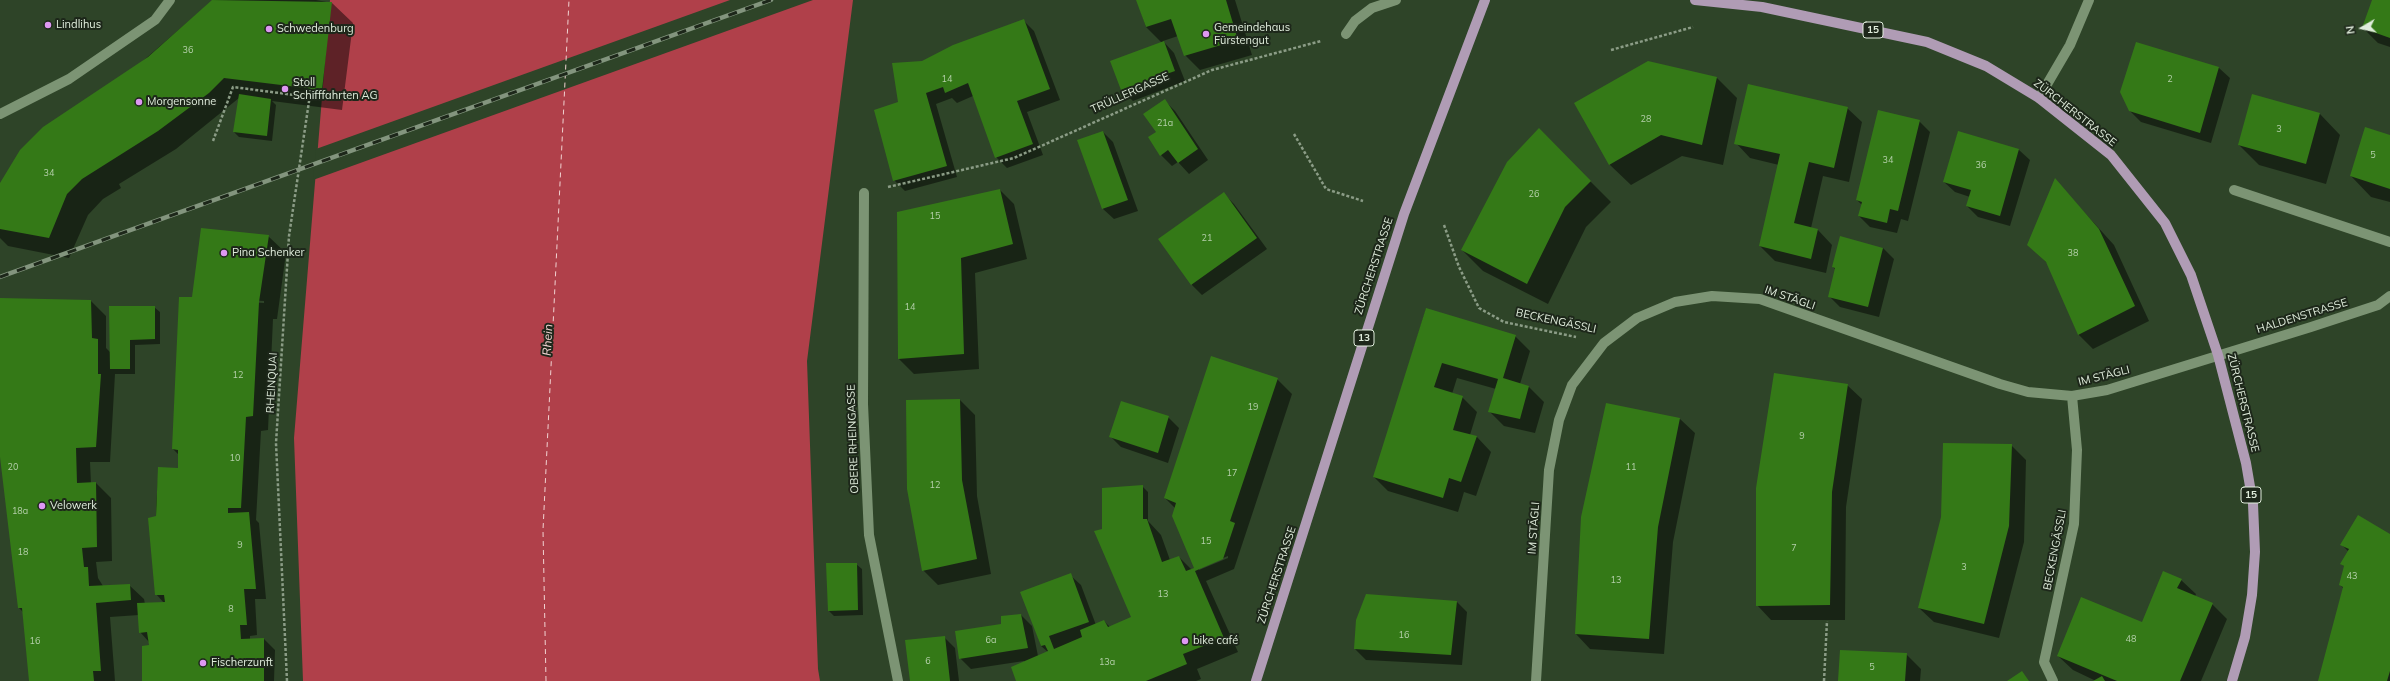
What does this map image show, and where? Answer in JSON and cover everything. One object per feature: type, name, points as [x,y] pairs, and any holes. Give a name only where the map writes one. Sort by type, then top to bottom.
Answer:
[{"type":"main road","name":"ZÜRCHERSTRASSE","points":[[1256,681],[1404,214],[1485,0]]},
{"type":"main road","name":"ZÜRCHERSTRASSE","points":[[1695,0],[1763,3],[1927,42],[1986,66],[2039,98],[2111,155],[2165,223],[2191,276],[2218,355],[2246,463],[2253,504],[2255,552],[2252,595],[2246,638],[2232,681]]},
{"type":"street","points":[[0,114],[69,79],[155,20],[170,0]]},
{"type":"street","points":[[1346,34],[1355,21],[1372,8],[1396,0]]},
{"type":"street","points":[[2039,98],[2070,45],[2089,0]]},
{"type":"street","points":[[2234,190],[2390,242]]},
{"type":"street","name":"OBERE RHEINGASSE","points":[[864,193],[863,404],[869,535],[898,681]]},
{"type":"street","name":"IM STÄGLI","points":[[1536,681],[1549,470],[1559,420],[1572,385],[1604,343],[1637,318],[1674,302],[1712,296],[1760,299],[2000,384],[2028,392],[2072,396],[2107,390],[2218,355]]},
{"type":"street","name":"HALDENSTRASSE","points":[[2218,355],[2378,305],[2390,296]]},
{"type":"street","name":"BECKENGÄSSLI","points":[[2053,681],[2044,662],[2074,524],[2077,450],[2072,396]]},
{"type":"path","points":[[1611,50],[1694,26]]},
{"type":"path","name":"TRÜLLERGASSE","points":[[864,193],[1014,158],[1212,70],[1346,34]]},
{"type":"path","points":[[213,141],[233,87],[310,97]]},
{"type":"path","name":"RHEINQUAI","points":[[287,681],[276,443],[289,236],[311,88]]},
{"type":"path","points":[[1294,134],[1326,189],[1363,201]]},
{"type":"path","name":"BECKENGÄSSLI","points":[[1444,226],[1459,267],[1479,308],[1504,322],[1604,343]]},
{"type":"path","points":[[1824,681],[1827,620]]},
{"type":"water","name":"Rhein","points":[[330,0],[853,0],[807,361],[818,669],[820,681],[303,681],[294,438]]},
{"type":"pier","points":[[730,0],[813,0],[313,180],[316,149]]},
{"type":"building","points":[[212,0],[332,2],[322,90],[224,78],[209,93],[158,131],[82,179],[67,194],[49,238],[0,229],[0,183],[20,150],[43,127],[148,57]]},
{"type":"building","name":"Gemeindehaus Fürstengut","points":[[1136,0],[1226,0],[1238,40],[1184,56],[1171,19],[1146,27]]},
{"type":"building","points":[[2372,0],[2390,0],[2390,38],[2362,28]]},
{"type":"building","points":[[1024,19],[1050,89],[1017,101],[1033,144],[995,158],[968,83],[945,93],[943,87],[926,93],[947,166],[893,181],[874,110],[898,102],[892,63],[922,61],[953,45]]},
{"type":"building","points":[[1164,41],[1175,71],[1121,90],[1110,61]]},
{"type":"building","points":[[2136,42],[2219,67],[2200,133],[2129,111],[2120,92]]},
{"type":"building","points":[[1648,61],[1717,77],[1702,145],[1661,135],[1609,165],[1574,103]]},
{"type":"building","points":[[1748,84],[1848,107],[1834,168],[1809,162],[1794,223],[1818,229],[1811,259],[1759,246],[1780,154],[1734,144]]},
{"type":"building","points":[[239,94],[271,99],[267,136],[233,132]]},
{"type":"building","points":[[2252,94],[2320,113],[2306,164],[2238,145]]},
{"type":"building","points":[[1165,99],[1198,149],[1178,163],[1168,150],[1160,156],[1148,137],[1156,132],[1143,114]]},
{"type":"building","points":[[1878,110],[1920,120],[1898,211],[1890,209],[1887,223],[1858,216],[1862,202],[1856,200]]},
{"type":"building","points":[[2365,127],[2390,135],[2390,189],[2350,176]]},
{"type":"building","points":[[1539,128],[1591,181],[1565,207],[1527,284],[1461,250],[1507,162]]},
{"type":"building","points":[[1103,131],[1128,200],[1102,209],[1077,140]]},
{"type":"building","points":[[1958,131],[2019,149],[2000,216],[1966,206],[1971,190],[1943,182]]},
{"type":"building","points":[[2055,178],[2099,229],[2135,306],[2078,335],[2046,262],[2027,245]]},
{"type":"building","points":[[1000,189],[1013,244],[961,258],[964,354],[898,359],[897,212]]},
{"type":"building","points":[[1224,192],[1257,238],[1191,285],[1158,239]]},
{"type":"building","points":[[201,228],[269,235],[259,302],[253,416],[246,417],[241,508],[228,508],[228,513],[249,512],[256,589],[244,589],[247,625],[240,625],[241,639],[264,638],[264,681],[142,681],[142,646],[149,645],[147,632],[139,633],[137,603],[165,602],[164,595],[155,595],[148,518],[156,516],[158,467],[178,468],[178,450],[172,449],[179,297],[192,297]]},
{"type":"building","points":[[1840,236],[1883,248],[1868,307],[1828,297],[1835,268],[1832,267]]},
{"type":"building","points":[[0,298],[91,300],[92,338],[98,339],[98,374],[101,374],[96,447],[76,448],[77,483],[96,482],[97,547],[82,548],[84,567],[88,567],[89,586],[130,584],[131,600],[96,603],[101,671],[93,671],[94,681],[29,681],[22,608],[18,608],[0,457]]},
{"type":"building","points":[[109,306],[155,306],[155,339],[130,340],[130,369],[110,369]]},
{"type":"building","points":[[1426,308],[1516,335],[1503,378],[1529,386],[1520,419],[1488,412],[1498,379],[1442,363],[1434,387],[1463,396],[1453,430],[1477,436],[1461,482],[1449,478],[1443,498],[1373,477]]},
{"type":"building","points":[[1211,356],[1278,378],[1230,521],[1235,523],[1223,559],[1195,571],[1224,638],[1183,654],[1187,664],[1146,681],[1016,681],[1011,667],[1048,651],[1045,645],[1041,646],[1020,592],[1071,573],[1089,622],[1049,636],[1054,649],[1082,637],[1080,630],[1104,620],[1108,627],[1131,617],[1094,531],[1102,529],[1102,488],[1143,485],[1143,519],[1147,519],[1162,562],[1179,556],[1186,571],[1194,568],[1172,516],[1176,503],[1164,498]]},
{"type":"building","points":[[1774,373],[1848,384],[1832,492],[1830,605],[1756,606],[1756,488]]},
{"type":"building","points":[[960,399],[962,480],[977,559],[922,571],[907,489],[906,400]]},
{"type":"building","points":[[1121,401],[1169,416],[1158,453],[1109,437]]},
{"type":"building","points":[[1606,403],[1680,418],[1658,527],[1649,639],[1575,634],[1581,517]]},
{"type":"building","points":[[1943,443],[2012,444],[2009,526],[1984,624],[1918,608],[1941,517]]},
{"type":"building","points":[[2358,515],[2390,534],[2390,671],[2387,681],[2318,681],[2343,587],[2339,585],[2344,566],[2340,564],[2349,549],[2340,545]]},
{"type":"building","points":[[826,563],[857,563],[858,610],[828,611]]},
{"type":"building","points":[[2163,571],[2182,579],[2177,588],[2213,603],[2180,681],[2117,681],[2057,656],[2081,597],[2142,622]]},
{"type":"building","points":[[1366,594],[1457,601],[1451,655],[1354,649],[1356,620]]},
{"type":"building","points":[[1021,614],[1028,648],[959,659],[955,631],[1001,624],[1001,616]]},
{"type":"building","points":[[945,636],[950,681],[910,681],[905,640]]},
{"type":"building","points":[[1840,650],[1907,653],[1905,681],[1838,681]]},
{"type":"building","points":[[2022,671],[2029,681],[2007,681]]},
{"type":"building","points":[[2102,676],[2105,681],[2093,681]]},
{"type":"ferry route","points":[[546,681],[543,530],[569,0]]},
{"type":"railway","points":[[0,277],[771,0]]},
{"type":"place","name":"Lindlihus","points":[[48,25]]},
{"type":"place","name":"Schwedenburg","points":[[269,29]]},
{"type":"place","name":"Gemeindehaus Fürstengut","points":[[1206,34]]},
{"type":"place","name":"Stoll Schifffahrten AG","points":[[285,89]]},
{"type":"place","name":"Morgensonne","points":[[139,102]]},
{"type":"place","name":"Pina Schenker","points":[[224,253]]},
{"type":"place","name":"Velowerk","points":[[42,506]]},
{"type":"place","name":"bike café","points":[[1185,641]]},
{"type":"place","name":"Fischerzunft","points":[[203,663]]}]
